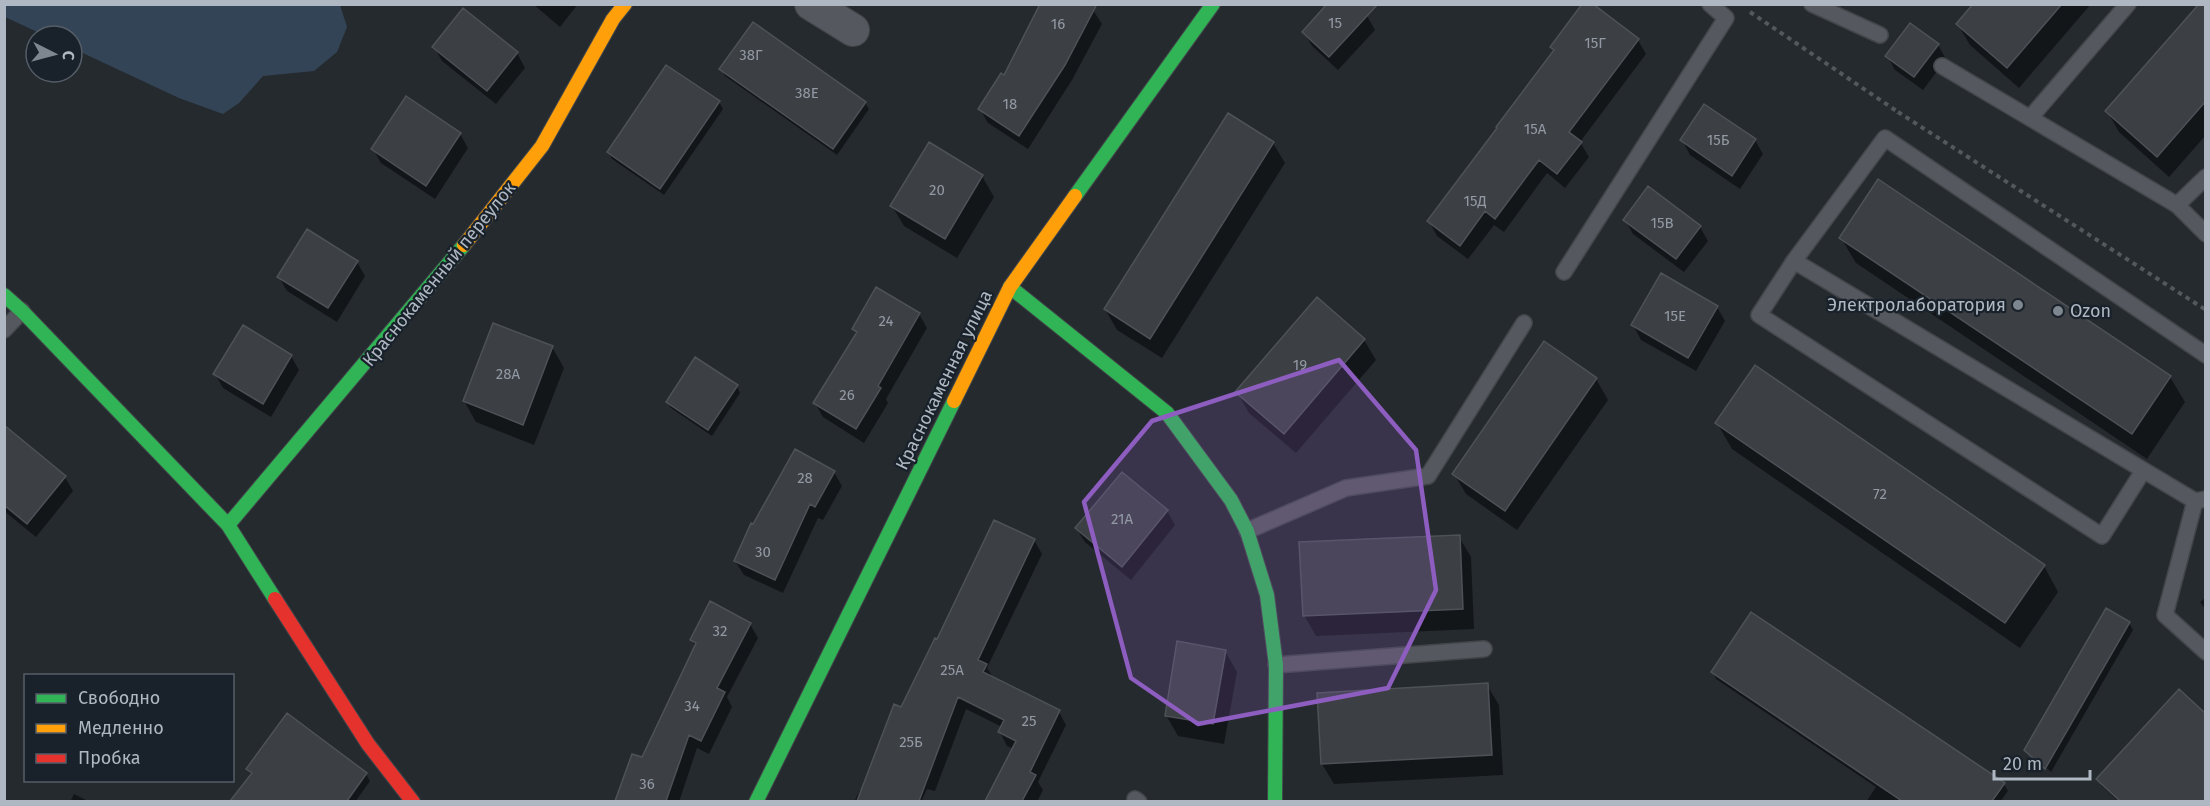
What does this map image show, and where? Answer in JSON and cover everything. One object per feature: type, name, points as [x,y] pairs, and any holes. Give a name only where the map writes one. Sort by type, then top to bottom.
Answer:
[{"type":"street","name":"Краснокаменный переулок","points":[[228,525],[441,276],[543,146],[613,19],[625,4]]},
{"type":"street","points":[[811,4],[853,30]]},
{"type":"street","name":"Краснокаменная улица","points":[[756,801],[1010,287],[1213,4]]},
{"type":"street","points":[[1010,287],[1167,413],[1231,500],[1248,531],[1267,595],[1276,665],[1275,801]]},
{"type":"street","points":[[4,296],[22,311],[228,525],[368,744],[413,801]]},
{"type":"lane","points":[[1564,272],[1726,18],[1710,4]]},
{"type":"lane","points":[[1812,4],[1880,34]]},
{"type":"lane","points":[[2030,118],[2128,4]]},
{"type":"lane","points":[[1942,66],[2177,205],[2205,234]]},
{"type":"lane","points":[[2143,471],[2102,536],[1759,315],[1794,261],[1886,138],[2205,355]]},
{"type":"lane","points":[[2177,205],[2205,177]]},
{"type":"lane","points":[[1794,261],[2143,471],[2200,500],[2164,615],[2205,652]]},
{"type":"lane","points":[[4,330],[22,311]]},
{"type":"lane","points":[[1248,531],[1346,488],[1428,476],[1524,323]]},
{"type":"lane","points":[[1276,665],[1484,649]]},
{"type":"path","points":[[1748,11],[1898,112],[2205,310]]},
{"type":"path","points":[[1886,138],[1898,112]]},
{"type":"highlighted area","points":[[1339,360],[1416,450],[1436,590],[1388,688],[1198,724],[1131,678],[1084,502],[1152,421]]},
{"type":"water","points":[[5,4],[340,5],[347,27],[337,52],[314,71],[263,76],[239,103],[223,114],[179,98],[84,54],[84,24],[24,24],[24,26],[5,17]]},
{"type":"building","points":[[1040,4],[1097,4],[1065,65],[1019,136],[978,109],[1001,73],[1004,75]]},
{"type":"building","points":[[1327,4],[1378,4],[1329,57],[1302,32]]},
{"type":"building","points":[[1582,4],[1593,4],[1639,39],[1569,132],[1582,142],[1557,174],[1539,160],[1495,219],[1485,211],[1460,246],[1427,221],[1554,50],[1550,47]]},
{"type":"building","points":[[1973,4],[2062,4],[2007,68],[1956,24]]},
{"type":"building","points":[[2199,4],[2205,4],[2205,102],[2157,157],[2105,111]]},
{"type":"building","points":[[463,8],[518,52],[487,91],[432,47]]},
{"type":"building","points":[[753,22],[866,102],[833,149],[719,69]]},
{"type":"building","points":[[1910,23],[1939,44],[1914,77],[1885,56]]},
{"type":"building","points":[[666,65],[720,101],[660,189],[607,152]]},
{"type":"building","points":[[406,96],[461,133],[426,186],[371,149]]},
{"type":"building","points":[[1704,104],[1756,139],[1732,176],[1680,140]]},
{"type":"building","points":[[1228,113],[1274,142],[1150,339],[1104,309]]},
{"type":"building","points":[[929,142],[983,175],[945,239],[890,206]]},
{"type":"building","points":[[1878,179],[2171,376],[2132,434],[1839,238]]},
{"type":"building","points":[[1648,186],[1701,226],[1676,259],[1623,220]]},
{"type":"building","points":[[307,229],[358,261],[328,308],[277,277]]},
{"type":"building","points":[[1661,273],[1718,306],[1688,358],[1631,325]]},
{"type":"building","points":[[876,287],[920,313],[878,386],[881,388],[856,429],[813,403],[857,332],[852,329]]},
{"type":"building","points":[[1317,297],[1365,339],[1284,434],[1235,392]]},
{"type":"building","points":[[493,323],[553,346],[523,425],[463,401]]},
{"type":"building","points":[[243,325],[292,355],[263,404],[213,374]]},
{"type":"building","points":[[1544,341],[1597,378],[1505,511],[1452,474]]},
{"type":"building","points":[[695,357],[738,385],[708,430],[666,402]]},
{"type":"building","points":[[1755,365],[2045,565],[2005,623],[1715,423]]},
{"type":"building","points":[[4,425],[66,476],[27,524],[4,505]]},
{"type":"building","points":[[795,449],[835,471],[815,507],[810,504],[775,580],[734,561],[751,523],[753,524]]},
{"type":"building","points":[[1122,472],[1168,510],[1122,567],[1075,528]]},
{"type":"building","points":[[994,520],[1035,539],[978,660],[987,664],[983,672],[1060,710],[1030,772],[1036,775],[1022,801],[985,801],[1016,741],[998,732],[1004,720],[958,697],[919,801],[857,801],[894,704],[901,707],[935,638],[937,639]]},
{"type":"building","points":[[1460,535],[1463,609],[1303,616],[1299,542]]},
{"type":"building","points":[[710,601],[751,623],[717,688],[725,692],[701,741],[689,735],[666,801],[615,801],[632,754],[642,757],[696,643],[690,640]]},
{"type":"building","points":[[2106,608],[2130,622],[2045,769],[2024,750]]},
{"type":"building","points":[[1751,612],[2005,783],[1992,801],[1902,801],[1711,672]]},
{"type":"building","points":[[1177,641],[1226,650],[1213,724],[1165,716]]},
{"type":"building","points":[[1488,683],[1492,755],[1321,764],[1317,693]]},
{"type":"building","points":[[2179,689],[2205,713],[2205,801],[2120,801],[2096,779]]},
{"type":"building","points":[[287,713],[367,773],[347,801],[230,801],[252,773],[246,769]]},
{"type":"traffic: fast","points":[[1075,196],[1213,4]]},
{"type":"traffic: fast","points":[[228,525],[464,245]]},
{"type":"traffic: fast","points":[[1010,287],[1167,413],[1231,500],[1247,531],[1267,595],[1276,665],[1275,802]]},
{"type":"traffic: fast","points":[[4,295],[228,525],[275,599]]},
{"type":"traffic: fast","points":[[756,802],[954,401]]},
{"type":"traffic: slow","points":[[464,245],[542,146],[613,19],[625,4]]},
{"type":"traffic: slow","points":[[954,401],[1010,287],[1075,196]]},
{"type":"traffic: jam","points":[[275,599],[368,744],[413,802]]},
{"type":"place","name":"Электролаборатория","points":[[2018,305]]},
{"type":"place","name":"Ozon","points":[[2058,311]]}]
